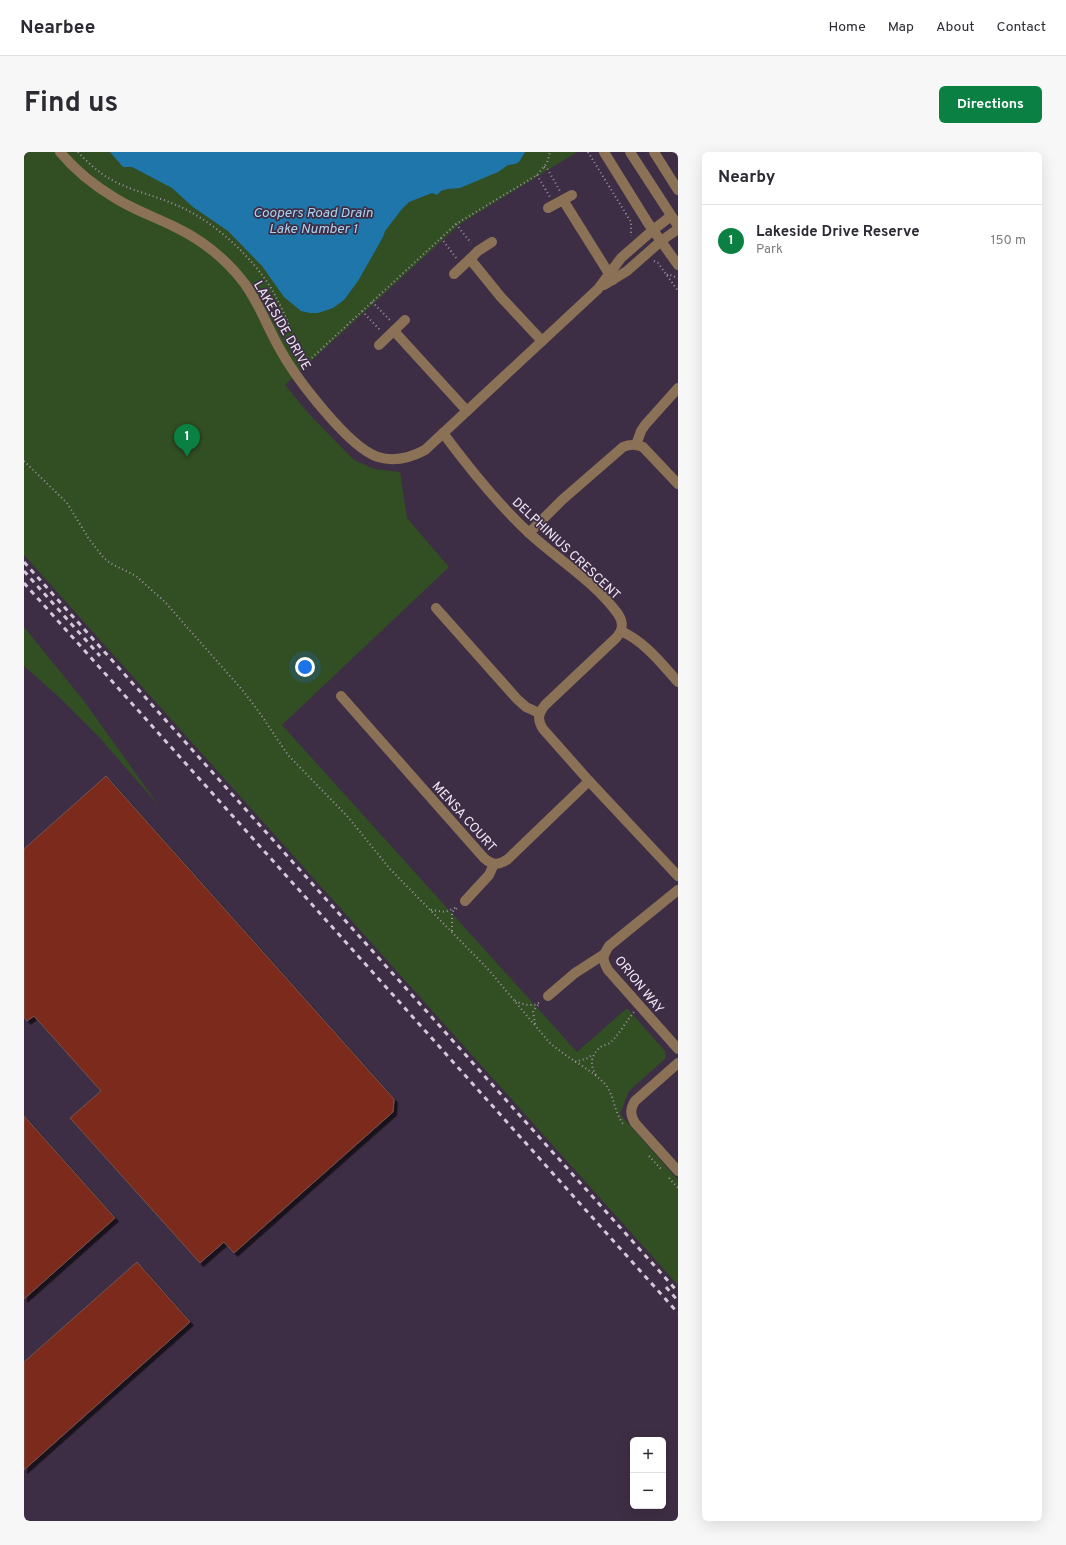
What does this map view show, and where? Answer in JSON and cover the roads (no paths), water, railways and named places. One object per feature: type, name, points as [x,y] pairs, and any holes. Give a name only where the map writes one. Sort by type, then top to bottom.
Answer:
[{"type":"street","name":"LAKESIDE DRIVE","points":[[60,152],[69,163],[92,183],[115,198],[176,227],[195,238],[223,261],[244,283],[297,377],[320,406],[356,444],[367,452],[378,457],[403,458],[414,456],[424,450],[611,277],[621,258],[671,216]]},
{"type":"street","points":[[604,152],[653,230],[678,265]]},
{"type":"street","points":[[630,152],[678,228]]},
{"type":"street","points":[[654,152],[678,190]]},
{"type":"street","points":[[561,201],[611,277]]},
{"type":"street","name":"LAKESIDE DRIVE","points":[[611,277],[627,271],[678,228]]},
{"type":"street","points":[[454,274],[478,252],[492,242]]},
{"type":"street","points":[[466,263],[495,290],[542,341]]},
{"type":"street","points":[[379,345],[405,320]]},
{"type":"street","points":[[393,332],[467,411]]},
{"type":"street","points":[[636,444],[645,425],[678,388]]},
{"type":"street","name":"DELPHINIUS CRESCENT","points":[[443,433],[471,470],[502,506],[529,533],[598,592],[618,614],[622,623],[622,631]]},
{"type":"street","points":[[529,533],[562,500],[623,447],[629,444],[636,444],[643,448],[678,484]]},
{"type":"street","points":[[436,608],[517,699],[526,708],[539,713]]},
{"type":"street","points":[[678,682],[641,642],[622,631],[545,705],[539,713],[539,721],[543,729],[589,781],[678,876]]},
{"type":"street","name":"MENSA COURT","points":[[341,696],[484,858],[494,864],[501,864],[508,860],[589,781]]},
{"type":"street","points":[[465,901],[489,875],[494,864]]},
{"type":"street","name":"ORION WAY","points":[[678,890],[609,946],[603,955],[604,962],[608,970],[678,1049]]},
{"type":"street","points":[[548,996],[575,973],[603,955]]},
{"type":"street","points":[[678,1063],[636,1101],[631,1107],[631,1116],[678,1171]]},
{"type":"water","name":"Coopers Road Drain Lake Number 1","points":[[110,152],[525,152],[519,162],[508,165],[498,172],[460,188],[447,189],[441,191],[437,195],[432,193],[409,202],[385,231],[358,281],[344,300],[333,308],[318,313],[310,313],[301,311],[284,297],[262,266],[228,231],[193,207],[172,188],[132,167],[123,167]]},
{"type":"railway","points":[[24,562],[678,1292]]},
{"type":"railway","points":[[24,571],[100,656]]},
{"type":"railway","points":[[24,583],[678,1313]]},
{"type":"railway","points":[[666,1287],[678,1301]]},
{"type":"place","name":"Lakeside Drive Reserve","points":[[187,457]]}]
